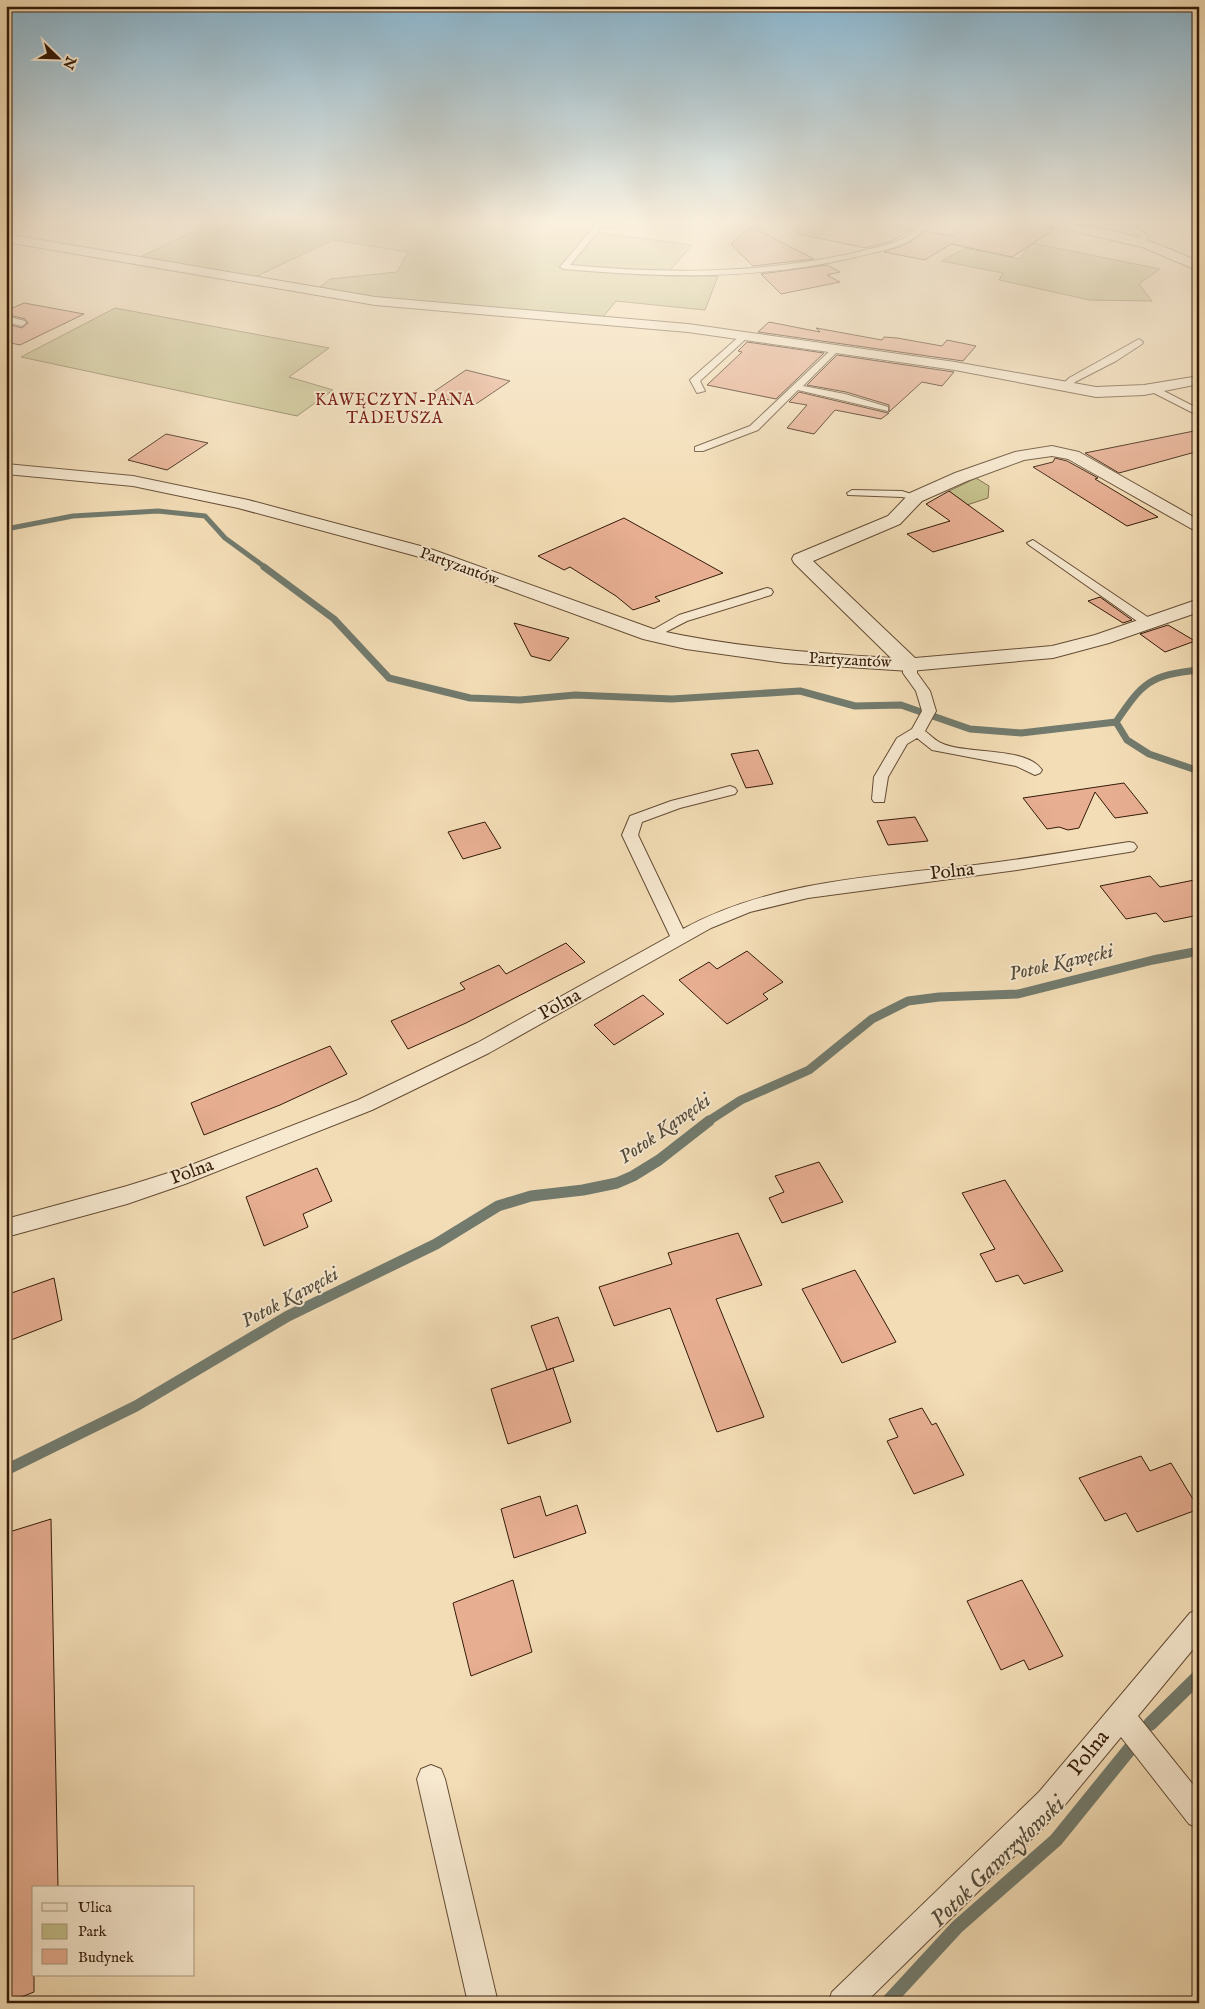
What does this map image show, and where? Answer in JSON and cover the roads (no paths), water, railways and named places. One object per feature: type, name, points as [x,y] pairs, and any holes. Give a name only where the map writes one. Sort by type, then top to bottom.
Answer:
[{"type":"street","points":[[562,317],[744,336],[955,366],[1065,387],[1118,393],[1153,389],[1199,380]]},
{"type":"street","name":"Partyzantów","points":[[910,665],[801,559],[894,520],[916,497],[961,476],[1005,463],[1021,455],[1052,451],[1073,455],[1199,528]]},
{"type":"street","name":"Partyzantów","points":[[6,469],[133,481],[242,504],[422,552],[650,635],[686,643],[785,657],[910,665],[1053,652],[1102,639],[1199,605]]},
{"type":"lane","points":[[6,319],[22,322]]},
{"type":"lane","points":[[700,391],[695,380],[744,336]]},
{"type":"lane","points":[[1065,387],[1072,380],[1139,342]]},
{"type":"lane","points":[[699,449],[754,428],[835,349]]},
{"type":"lane","points":[[796,387],[842,396],[885,409]]},
{"type":"lane","points":[[1153,389],[1199,413]]},
{"type":"lane","points":[[852,493],[902,494],[916,497]]},
{"type":"lane","points":[[1033,544],[1148,623]]},
{"type":"lane","points":[[650,635],[683,618],[767,592]]},
{"type":"lane","points":[[910,665],[910,673],[923,691],[923,722],[937,747],[1020,762],[1035,770]]},
{"type":"lane","points":[[879,799],[881,777],[902,741],[923,722]]},
{"type":"lane","points":[[679,938],[667,910],[644,869],[630,835],[635,819],[676,804],[730,791]]},
{"type":"lane","name":"Polna","points":[[6,1228],[127,1195],[185,1176],[365,1105],[483,1048],[705,924],[746,907],[808,892],[913,876],[1017,865],[1129,847]]},
{"type":"lane","name":"Polna","points":[[843,2003],[1049,1802],[1199,1622]]},
{"type":"lane","points":[[1120,1715],[1199,1814]]},
{"type":"lane","points":[[431,1779],[483,2003]]},
{"type":"waterway","points":[[6,529],[73,516],[158,511],[205,516],[225,538],[266,568]]},
{"type":"waterway","points":[[264,567],[334,619],[389,678],[470,698],[520,700],[575,695],[672,699],[800,691],[855,706],[901,705],[970,729],[1021,733],[1116,722]]},
{"type":"waterway","name":"Potok Kawęcki","points":[[1116,722],[1133,698],[1149,683],[1169,675],[1199,670]]},
{"type":"waterway","name":"Potok Kawęcki","points":[[1116,722],[1127,740],[1149,754],[1199,771]]},
{"type":"waterway","name":"Potok Kawęcki","points":[[707,1122],[741,1100],[809,1070],[872,1019],[908,1001],[939,997],[1018,994],[1153,960],[1199,951]]},
{"type":"waterway","name":"Potok Kawęcki","points":[[6,1470],[136,1406],[288,1316],[436,1244],[498,1206],[531,1196],[583,1190],[617,1183],[633,1176],[659,1160],[709,1121]]},
{"type":"waterway","name":"Potok Gawrzyłowski","points":[[1150,1724],[1199,1676]]},
{"type":"waterway","name":"Potok Gawrzyłowski","points":[[887,2003],[957,1927],[1056,1840],[1133,1745]]},
{"type":"district","name":"KAWĘCZYN-PANA TADEUSZA","points":[[395,410]]}]
